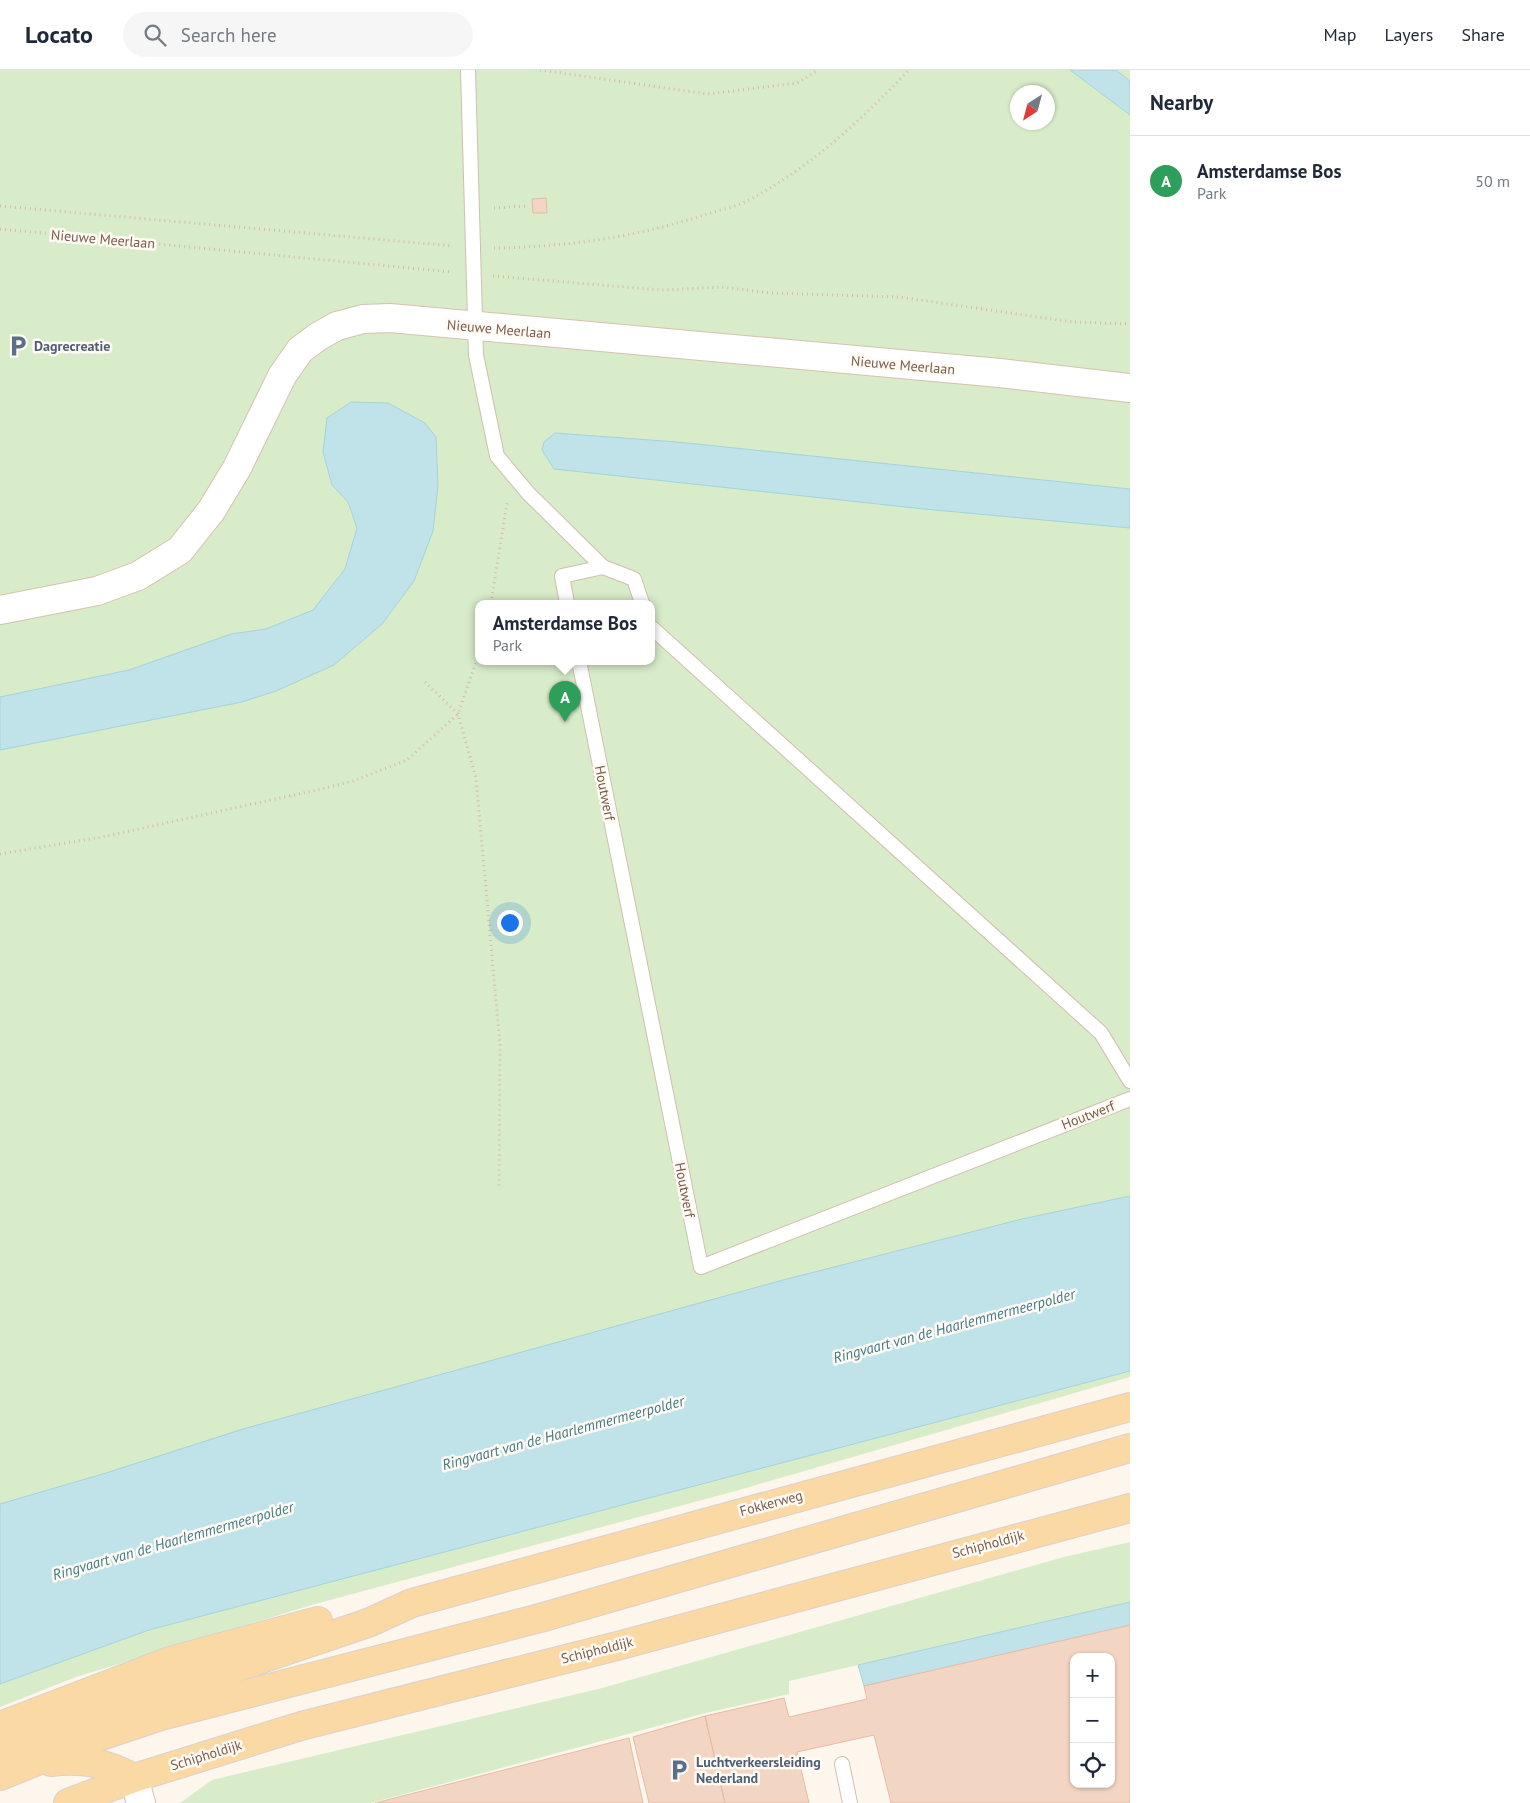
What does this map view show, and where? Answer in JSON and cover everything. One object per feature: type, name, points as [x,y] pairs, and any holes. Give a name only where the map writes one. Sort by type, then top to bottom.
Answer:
[{"type":"main road","name":"Fokkerweg","points":[[412,1603],[1117,1410]]},
{"type":"main road","points":[[0,1776],[92,1739],[161,1716],[559,1613],[1130,1448]]},
{"type":"main road","name":"Schipholdijk","points":[[68,1803],[137,1791],[301,1726],[621,1645],[1130,1508]]},
{"type":"main road","points":[[0,1726],[170,1661],[364,1608],[412,1603]]},
{"type":"main road","points":[[0,1749],[59,1726],[368,1623],[412,1603]]},
{"type":"main road","points":[[27,1765],[65,1760],[84,1760],[102,1763],[137,1791]]},
{"type":"street","name":"Nieuwe Meerlaan","points":[[0,610],[97,591],[138,576],[180,550],[211,512],[236,468],[282,376],[300,350],[337,326],[363,319],[390,318],[476,328],[1000,373],[1130,388]]},
{"type":"lane","points":[[468,70],[476,355],[497,456],[528,493],[603,567],[634,579],[641,600]]},
{"type":"lane","points":[[566,600],[562,576],[603,567]]},
{"type":"lane","points":[[655,631],[1101,1033],[1130,1081]]},
{"type":"lane","name":"Houtwerf","points":[[580,665],[700,1267],[1130,1099]]},
{"type":"lane","points":[[842,1764],[850,1803]]},
{"type":"path","points":[[540,70],[708,94],[797,83],[818,70]]},
{"type":"path","points":[[0,206],[474,248],[531,248],[630,236],[745,202],[796,172],[858,123],[909,70]]},
{"type":"path","points":[[473,210],[528,206]]},
{"type":"path","name":"Nieuwe Meerlaan","points":[[0,229],[475,274]]},
{"type":"path","points":[[514,278],[661,290],[721,287],[772,293],[900,297],[1073,322],[1130,324]]},
{"type":"path","points":[[492,600],[508,502],[497,456]]},
{"type":"path","points":[[0,854],[102,837],[353,781],[407,760],[458,714],[475,665]]},
{"type":"path","points":[[425,682],[458,714],[476,778],[500,1045],[499,1188]]},
{"type":"green space","points":[[0,70],[1130,70],[1130,1321],[0,1624]]},
{"type":"green space","points":[[1130,1371],[1130,1377],[732,1492],[315,1604],[76,1677],[0,1707],[0,1684],[149,1630]]},
{"type":"green space","points":[[1130,1542],[1130,1602],[789,1681],[789,1694],[706,1713],[371,1803],[180,1803],[212,1780],[602,1688],[1064,1557]]},
{"type":"water","points":[[1070,70],[1116,70],[1130,81],[1130,115]]},
{"type":"water","points":[[351,402],[388,403],[425,423],[436,437],[438,486],[433,531],[414,581],[382,624],[334,665],[276,691],[242,702],[0,750],[0,697],[129,670],[231,634],[266,629],[313,610],[345,569],[357,528],[348,502],[332,485],[323,452],[327,418]]},
{"type":"water","points":[[555,433],[677,442],[1130,489],[1130,528],[924,509],[554,469],[542,450],[544,442]]},
{"type":"water","name":"Ringvaart van de Haarlemmermeerpolder","points":[[1130,1196],[1130,1371],[149,1630],[0,1684],[0,1504],[106,1473],[243,1429],[783,1280],[1022,1219]]},
{"type":"water","points":[[1130,1602],[1130,1627],[864,1686],[858,1665]]},
{"type":"building","points":[[546,198],[547,213],[533,213],[532,199]]},
{"type":"building","points":[[1130,1625],[1130,1803],[891,1803],[874,1735],[797,1752],[809,1803],[725,1803],[705,1716],[784,1698],[789,1717],[867,1699],[864,1686]]},
{"type":"building","name":"Luchtverkeersleiding Nederland","points":[[705,1716],[725,1803],[649,1803],[633,1737]]},
{"type":"building","points":[[629,1738],[643,1803],[375,1803]]},
{"type":"place","name":"Dagrecreatie","points":[[18,346]]},
{"type":"place","name":"Amsterdamse Bos","points":[[565,722]]},
{"type":"place","name":"Luchtverkeersleiding Nederland","points":[[679,1770]]}]
